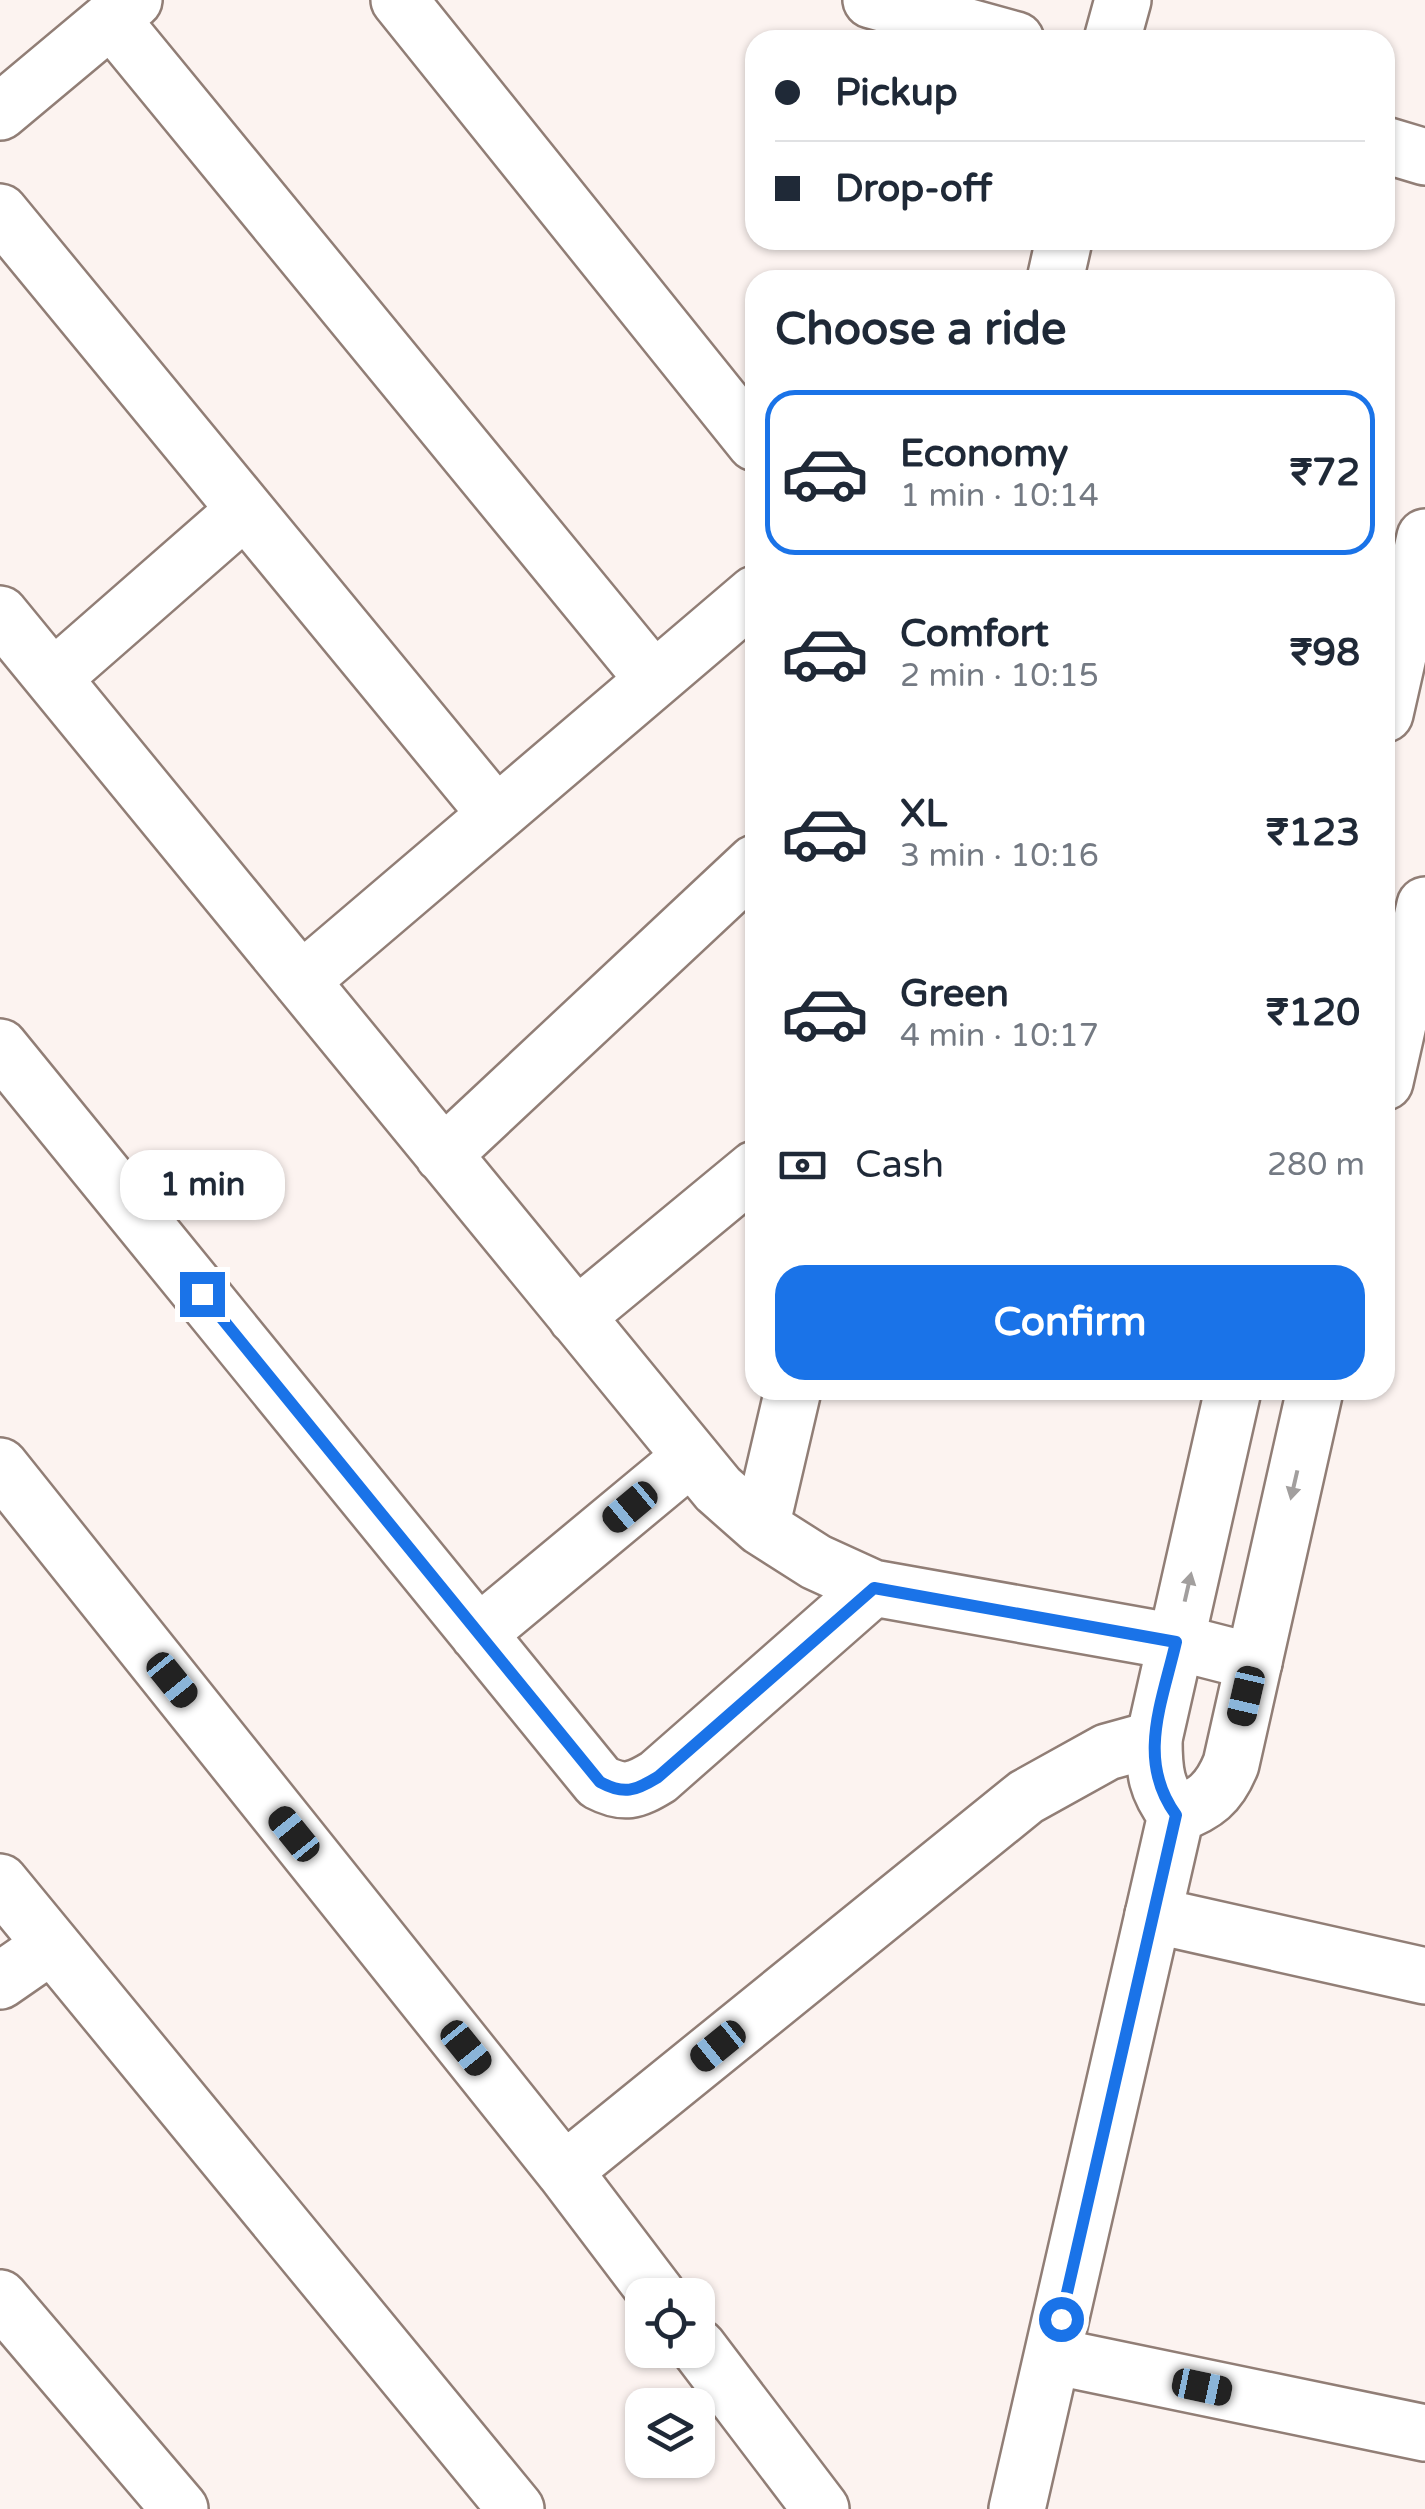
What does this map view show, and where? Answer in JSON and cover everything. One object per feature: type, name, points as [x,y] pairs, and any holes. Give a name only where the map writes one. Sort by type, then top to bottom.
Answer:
[{"type":"street","points":[[399,0],[745,431]]},
{"type":"street","points":[[871,0],[980,30]]},
{"type":"street","points":[[1115,30],[1123,0]]},
{"type":"street","points":[[0,112],[123,10],[654,680]]},
{"type":"street","points":[[1395,149],[1425,157]]},
{"type":"street","points":[[0,212],[496,814]]},
{"type":"street","points":[[246,510],[21,657],[301,981],[718,1490],[761,1527],[816,1562],[874,1588],[1176,1642],[1254,1662]]},
{"type":"street","points":[[1395,670],[1425,537]]},
{"type":"street","points":[[301,981],[745,603]]},
{"type":"street","points":[[443,1154],[745,872]]},
{"type":"street","points":[[1395,1038],[1425,905]]},
{"type":"street","points":[[0,1047],[600,1782],[619,1792],[636,1790],[658,1777],[874,1588]]},
{"type":"street","points":[[576,1317],[745,1177]]},
{"type":"street","points":[[761,1527],[792,1400]]},
{"type":"street","points":[[1176,1815],[1160,1794],[1154,1769],[1154,1739],[1230,1400]]},
{"type":"street","points":[[1176,1815],[1206,1803],[1222,1785],[1231,1764],[1313,1400]]},
{"type":"street","points":[[478,1634],[691,1456]]},
{"type":"street","points":[[0,1466],[564,2171],[645,2278]]},
{"type":"street","points":[[564,2171],[1026,1797],[1107,1752],[1154,1739]]},
{"type":"street","points":[[1018,2509],[1176,1815]]},
{"type":"street","points":[[0,1882],[516,2509]]},
{"type":"street","points":[[1153,1915],[1425,1976]]},
{"type":"street","points":[[0,1981],[52,1945]]},
{"type":"street","points":[[0,2298],[180,2509]]},
{"type":"street","points":[[1052,2356],[1425,2433]]},
{"type":"street","points":[[714,2368],[821,2509]]},
{"type":"route","points":[[202,1294],[600,1782],[619,1792],[636,1790],[658,1777],[874,1588],[1176,1642],[1154,1739],[1154,1769],[1160,1794],[1176,1815],[1061,2319]]}]
